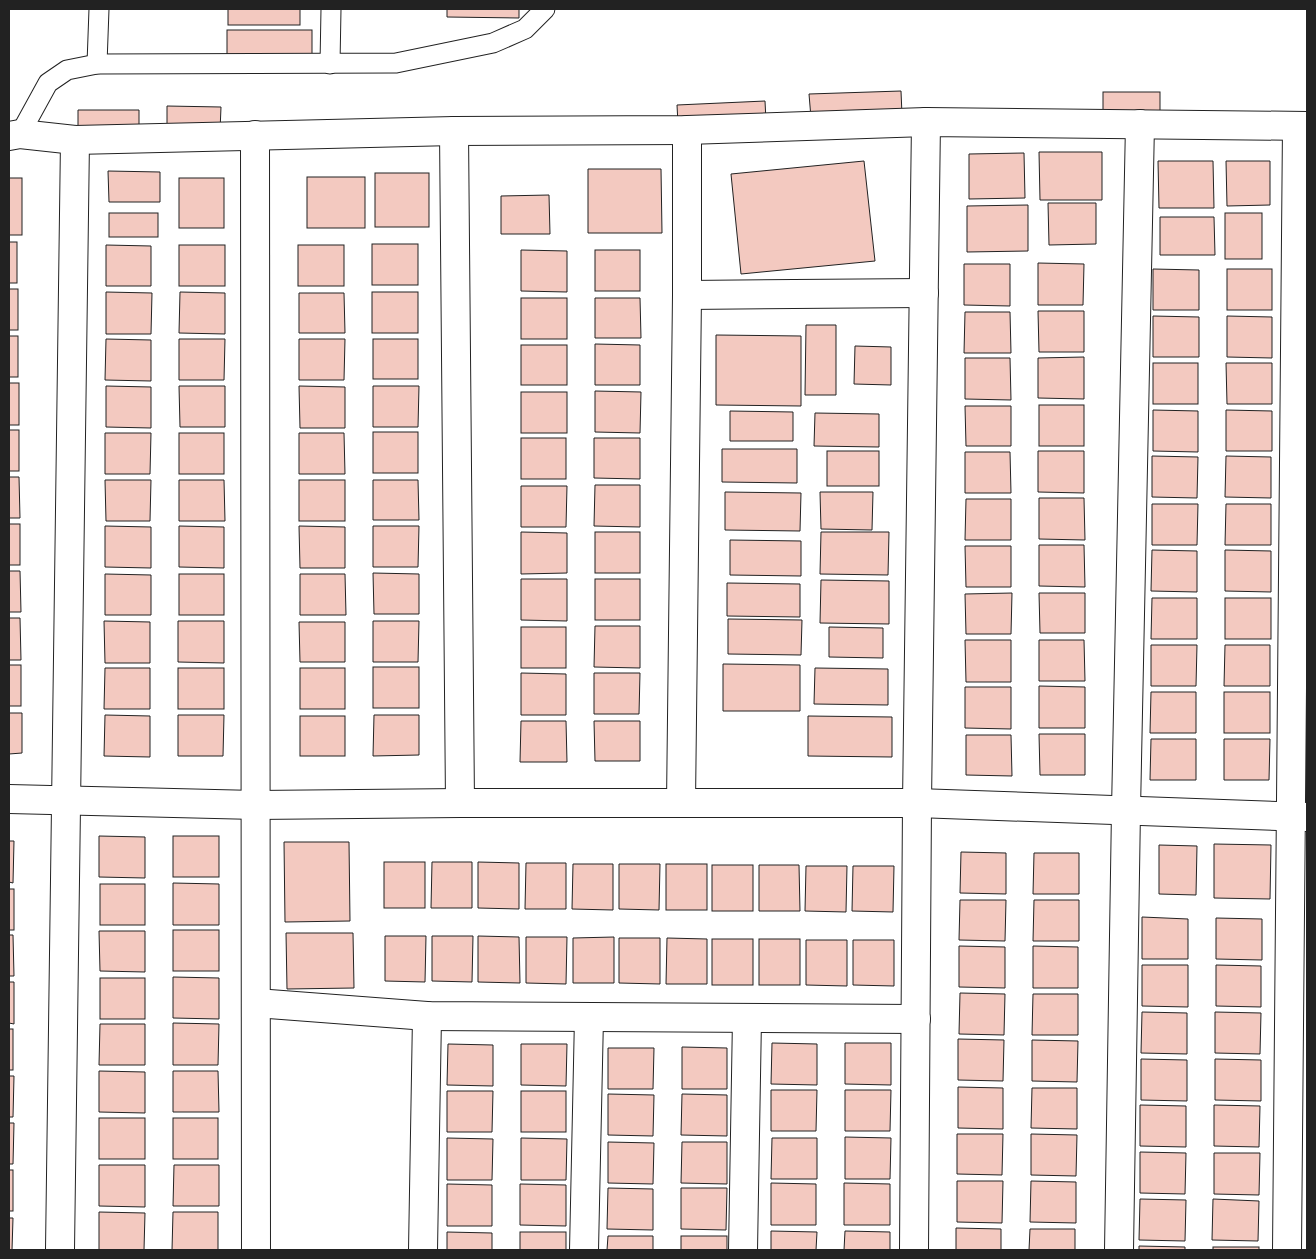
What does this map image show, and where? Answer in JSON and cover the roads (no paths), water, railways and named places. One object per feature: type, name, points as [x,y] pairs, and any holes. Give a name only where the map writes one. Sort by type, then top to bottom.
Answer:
[{"type":"street","points":[[14,135],[75,140],[454,131],[687,130],[926,122],[1302,126],[1299,817],[1287,1250]]},
{"type":"street","points":[[914,1250],[917,803],[926,122]]},
{"type":"street","points":[[1119,1250],[1140,124]]},
{"type":"street","points":[[681,803],[687,130]]},
{"type":"street","points":[[454,131],[460,803]]},
{"type":"street","points":[[255,135],[256,1250]]},
{"type":"street","points":[[60,1250],[75,140]]},
{"type":"street","points":[[687,295],[924,293]]},
{"type":"street","points":[[9,798],[256,805],[917,803],[1299,817]]},
{"type":"street","points":[[256,1002],[427,1016],[916,1019]]},
{"type":"street","points":[[423,1250],[427,1016]]},
{"type":"street","points":[[584,1250],[589,1017]]},
{"type":"street","points":[[743,1250],[747,1018]]},
{"type":"lane","points":[[97,64],[99,9]]},
{"type":"lane","points":[[330,64],[331,9]]},
{"type":"lane","points":[[14,135],[48,84],[66,70],[97,64],[396,63],[493,42],[525,30],[545,9]]}]
